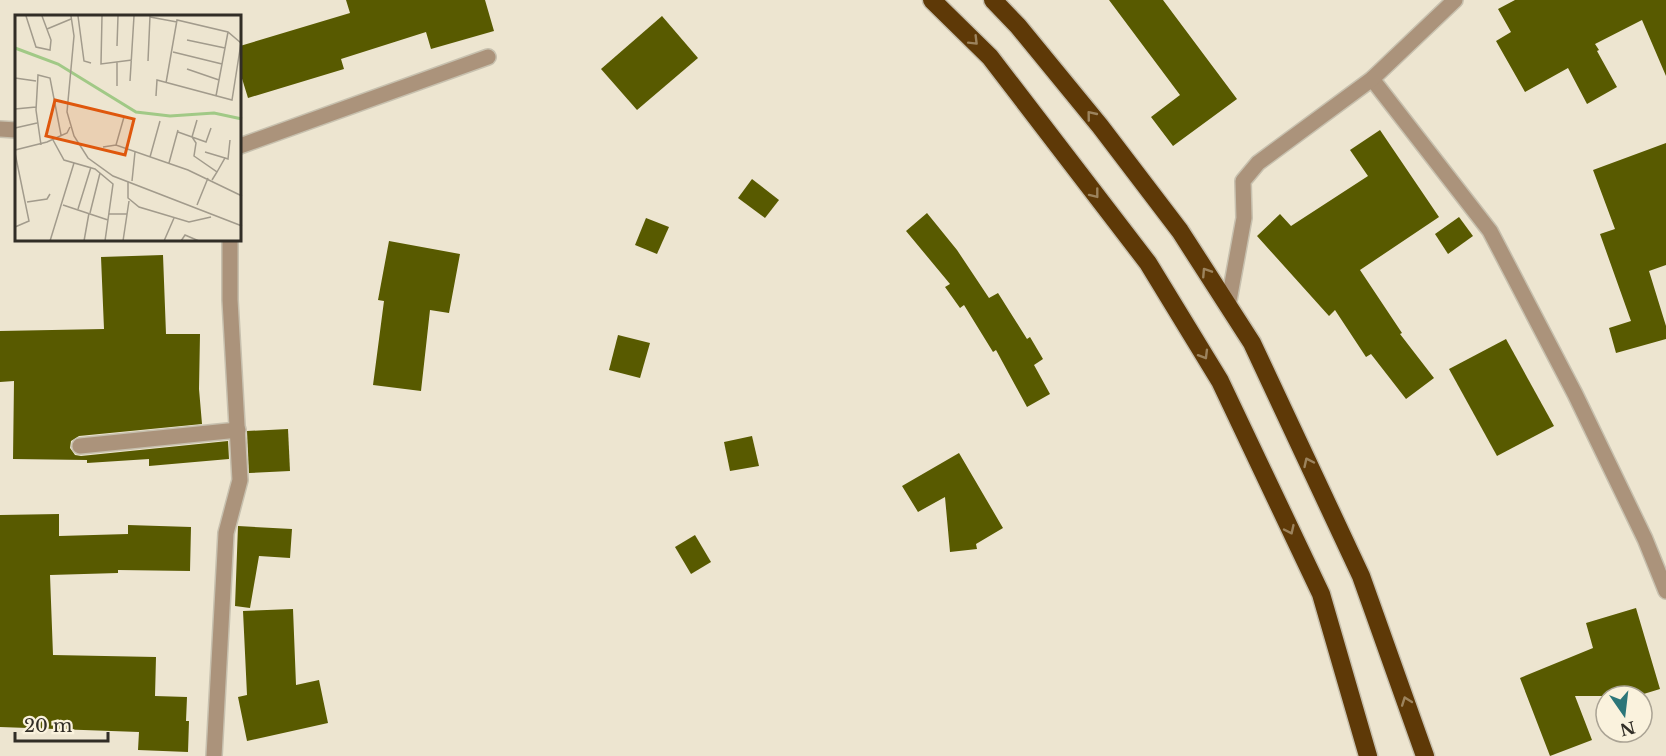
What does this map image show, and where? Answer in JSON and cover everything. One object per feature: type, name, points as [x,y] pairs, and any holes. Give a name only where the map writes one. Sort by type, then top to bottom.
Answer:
[{"type":"highway","points":[[932,0],[990,57],[1148,262],[1220,381],[1321,594],[1368,756]]},
{"type":"highway","points":[[993,0],[1018,26],[1100,126],[1180,231],[1252,343],[1361,576],[1425,756]]},
{"type":"street","points":[[1228,306],[1244,218],[1243,181],[1258,164],[1372,79],[1455,0]]},
{"type":"street","points":[[242,145],[488,57]]},
{"type":"street","points":[[1372,79],[1490,231],[1575,394],[1645,539],[1666,591]]},
{"type":"street","points":[[0,129],[15,130]]},
{"type":"street","points":[[214,756],[226,533],[240,480],[230,300],[230,242]]},
{"type":"street","points":[[81,446],[238,430]]},
{"type":"building","points":[[346,0],[485,0],[494,31],[431,49],[426,32],[341,59],[344,69],[248,98],[242,78],[242,45],[350,13]]},
{"type":"building","points":[[1109,0],[1163,0],[1237,99],[1173,146],[1151,117],[1180,95]]},
{"type":"building","points":[[1515,0],[1666,0],[1666,76],[1642,20],[1595,44],[1617,87],[1587,104],[1568,68],[1525,92],[1496,41],[1511,32],[1498,9]]},
{"type":"building","points":[[662,16],[698,58],[637,110],[601,69]]},
{"type":"building","points":[[1380,130],[1439,217],[1360,270],[1402,333],[1400,334],[1434,378],[1406,399],[1371,354],[1366,357],[1335,310],[1329,316],[1257,236],[1280,214],[1291,226],[1368,176],[1350,150]]},
{"type":"building","points":[[1666,143],[1666,265],[1649,271],[1666,326],[1666,339],[1616,353],[1609,328],[1631,321],[1600,234],[1615,229],[1593,170]]},
{"type":"building","points":[[752,179],[779,200],[765,218],[738,198]]},
{"type":"building","points":[[927,213],[957,250],[989,298],[998,293],[1027,339],[1030,337],[1043,359],[1034,365],[1050,394],[1027,407],[996,350],[993,352],[964,305],[960,308],[945,287],[950,284],[906,231]]},
{"type":"building","points":[[1459,217],[1473,236],[1448,254],[1435,234]]},
{"type":"building","points":[[646,218],[669,227],[657,254],[635,245]]},
{"type":"building","points":[[389,241],[460,254],[449,313],[430,310],[421,391],[373,385],[384,301],[378,300]]},
{"type":"building","points":[[163,255],[166,334],[200,334],[199,389],[202,424],[79,436],[71,441],[70,448],[75,455],[81,456],[228,441],[229,459],[149,466],[149,459],[87,463],[87,460],[13,459],[14,381],[0,382],[0,331],[104,329],[101,257]]},
{"type":"building","points":[[618,335],[650,343],[640,378],[609,370]]},
{"type":"building","points":[[1506,339],[1554,426],[1497,456],[1449,369]]},
{"type":"building","points":[[288,429],[290,471],[249,473],[247,431]]},
{"type":"building","points":[[752,436],[759,466],[730,471],[724,442]]},
{"type":"building","points":[[959,453],[1003,528],[976,544],[977,549],[950,552],[945,497],[918,512],[902,486]]},
{"type":"building","points":[[59,514],[59,536],[128,534],[128,525],[191,527],[190,571],[118,570],[118,573],[50,575],[53,655],[156,657],[155,696],[187,697],[188,752],[138,750],[139,732],[0,727],[0,515]]},
{"type":"building","points":[[238,526],[292,529],[290,558],[259,556],[250,608],[235,606]]},
{"type":"building","points":[[695,535],[711,562],[691,574],[675,547]]},
{"type":"building","points":[[1636,608],[1660,689],[1654,691],[1654,684],[1594,684],[1594,696],[1575,696],[1592,740],[1550,756],[1520,678],[1593,648],[1586,623]]},
{"type":"building","points":[[293,609],[296,685],[319,680],[328,723],[247,741],[238,697],[247,695],[243,611]]}]
